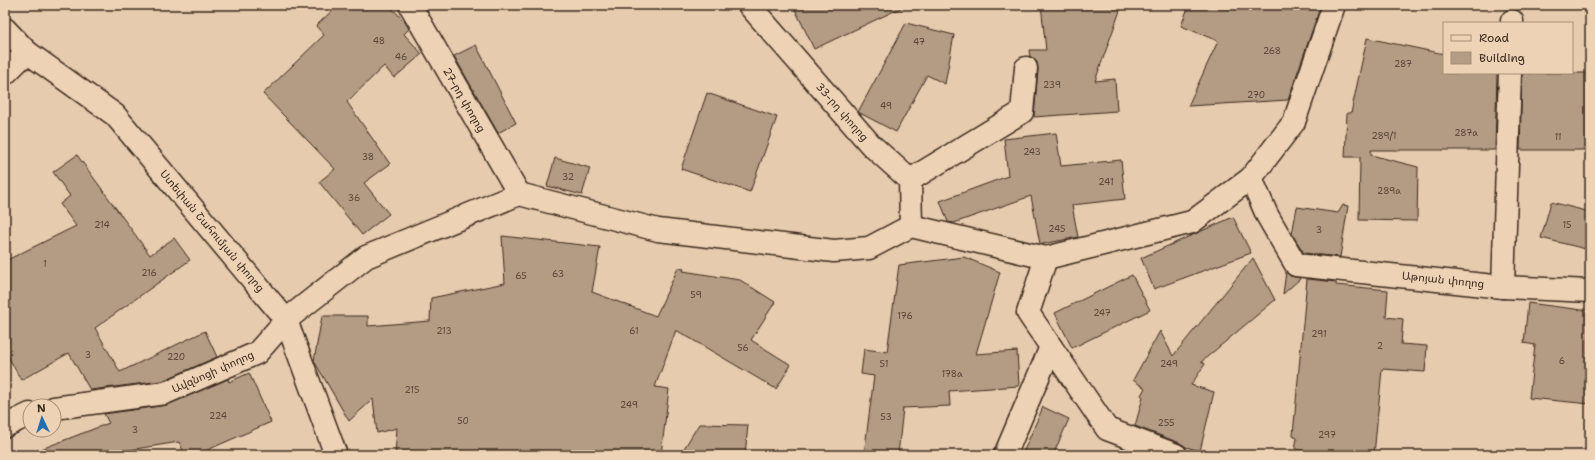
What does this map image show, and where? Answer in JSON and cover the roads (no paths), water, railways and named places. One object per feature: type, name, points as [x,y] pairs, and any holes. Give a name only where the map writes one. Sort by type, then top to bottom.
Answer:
[{"type":"main road","name":"27-րդ փողոց","points":[[410,5],[519,194]]},
{"type":"main road","name":"33-րդ փողոց","points":[[749,5],[871,145],[910,180]]},
{"type":"main road","points":[[519,194],[658,230],[834,250],[869,248],[910,226],[1046,258],[1192,222],[1251,178],[1294,122],[1334,5]]},
{"type":"main road","name":"Ստեփան Շահումյան փողոց","points":[[5,29],[27,52],[116,116],[286,320],[336,455]]},
{"type":"main road","points":[[5,74],[27,52]]},
{"type":"main road","points":[[910,226],[910,180],[1022,112],[1026,68]]},
{"type":"main road","points":[[1503,287],[1510,74]]},
{"type":"main road","name":"Աթոյան փողոց","points":[[1251,178],[1266,215],[1296,265],[1503,287],[1590,291]]},
{"type":"main road","name":"Ավզնոցի փողոց","points":[[62,407],[165,393],[257,353],[286,320],[366,257],[519,194]]},
{"type":"main road","points":[[1046,258],[1028,313],[1107,429],[1176,455]]},
{"type":"main road","points":[[1005,455],[1051,347]]},
{"type":"main road","points":[[5,426],[22,418]]}]
